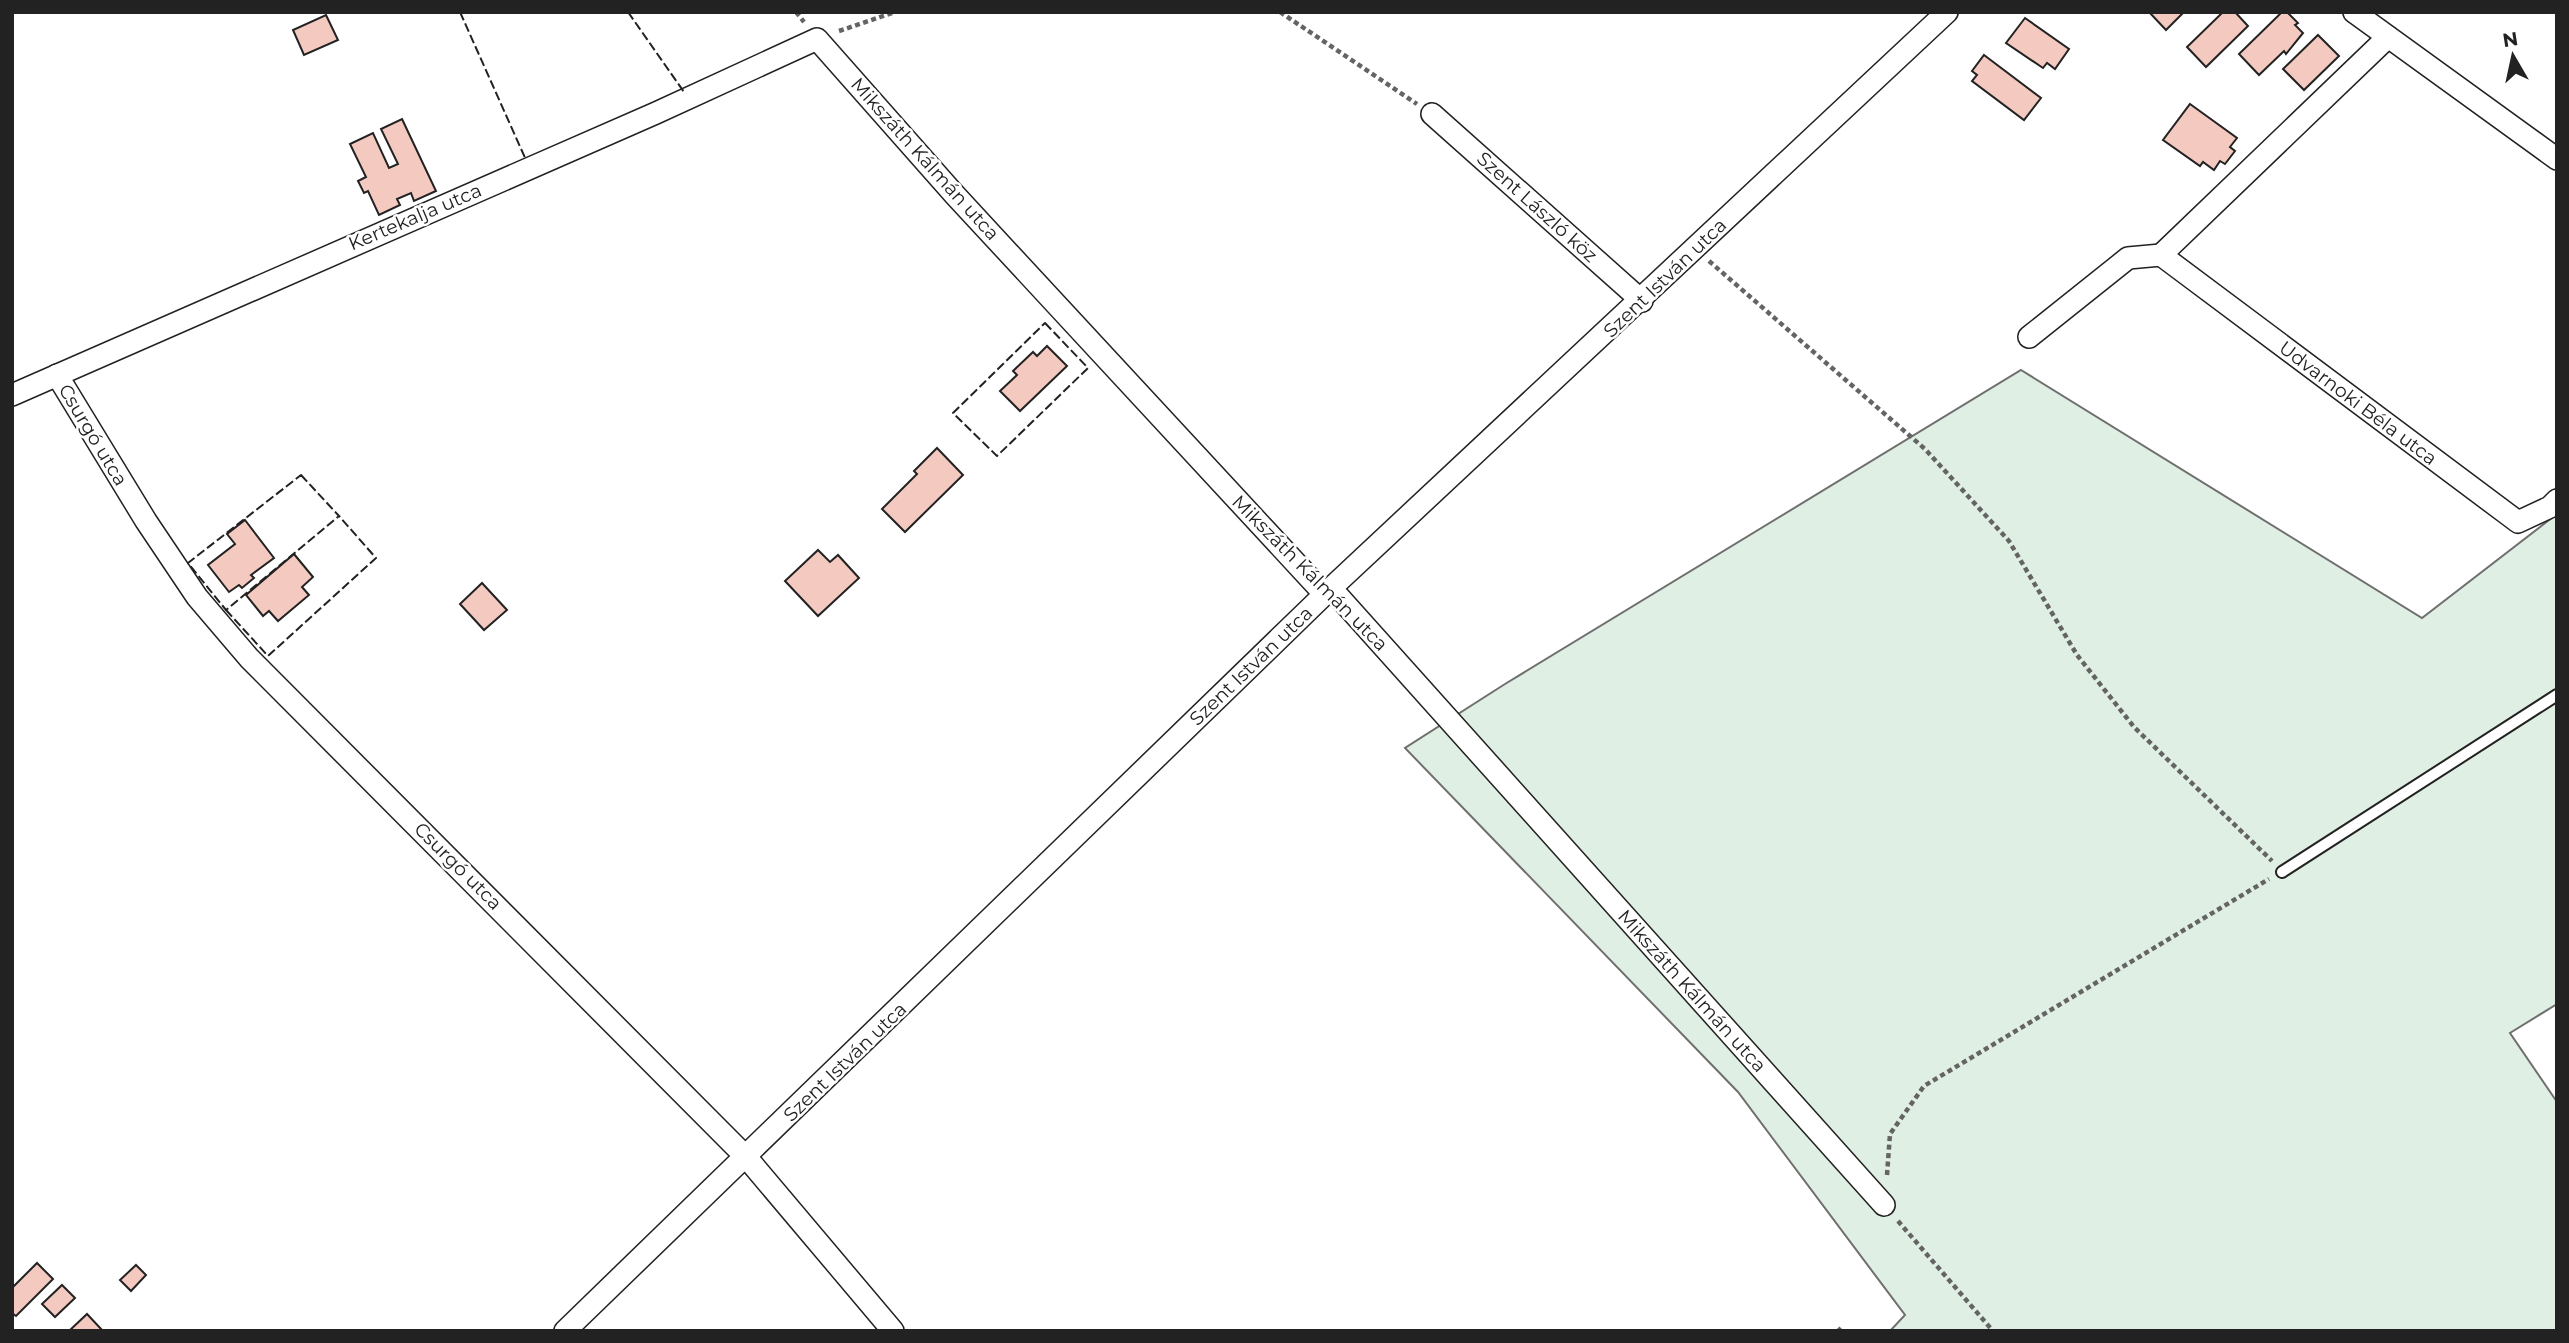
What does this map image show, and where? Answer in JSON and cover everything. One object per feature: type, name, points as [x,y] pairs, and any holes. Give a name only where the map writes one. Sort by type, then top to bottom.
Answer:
[{"type":"street","name":"Szent István utca","points":[[565,1331],[747,1158],[1328,591],[1642,301],[1947,12]]},
{"type":"street","points":[[2354,12],[2557,159]]},
{"type":"street","points":[[2029,337],[2128,258],[2161,255],[2388,37]]},
{"type":"street","name":"Kertekalja utca","points":[[12,395],[656,113],[817,39]]},
{"type":"street","name":"Mikszáth Kálmán utca","points":[[817,39],[964,204],[1309,577],[1339,597],[1884,1205]]},
{"type":"street","name":"Szent László köz","points":[[1432,114],[1642,301]]},
{"type":"street","name":"Udvarnoki Béla utca","points":[[2161,255],[2518,523],[2550,507],[2557,500]]},
{"type":"street","name":"Csurgó utca","points":[[57,375],[197,597],[249,658],[747,1158],[880,1326]]},
{"type":"lane","points":[[2282,872],[2557,695]]},
{"type":"path","points":[[817,39],[895,12]]},
{"type":"path","points":[[1280,12],[1432,114]]},
{"type":"path","points":[[1695,249],[1925,449],[2009,541],[2077,655],[2134,727],[2282,872],[1924,1086],[1890,1134],[1884,1205],[1993,1331]]},
{"type":"green space","points":[[2021,370],[2422,618],[2557,514],[2557,1004],[2510,1033],[2557,1102],[2557,1331],[1890,1331],[1905,1315],[1738,1092],[1405,748],[1505,684]]},
{"type":"building","points":[[2149,12],[2184,12],[2166,30]]},
{"type":"building","points":[[2223,12],[2235,12],[2248,26],[2206,67],[2187,47]]},
{"type":"building","points":[[2282,12],[2287,12],[2298,23],[2295,25],[2303,33],[2286,54],[2284,51],[2259,75],[2239,54]]},
{"type":"building","points":[[326,15],[338,40],[304,55],[293,30]]},
{"type":"building","points":[[2025,18],[2069,49],[2055,69],[2047,63],[2043,68],[2006,43]]},
{"type":"building","points":[[2318,35],[2339,56],[2304,90],[2283,69]]},
{"type":"building","points":[[1984,55],[2041,98],[2024,120],[1972,81],[1977,75],[1972,71]]},
{"type":"building","points":[[2190,104],[2237,138],[2230,147],[2235,151],[2225,164],[2220,161],[2214,170],[2203,162],[2200,166],[2163,140]]},
{"type":"building","points":[[402,119],[436,191],[414,201],[411,193],[397,199],[400,205],[379,215],[368,191],[364,193],[358,181],[366,177],[350,144],[373,133],[389,168],[398,164],[381,129]]},
{"type":"building","points":[[1047,346],[1067,366],[1020,411],[1000,391],[1017,375],[1013,371],[1033,352],[1037,356]]},
{"type":"building","points":[[937,448],[963,475],[905,532],[882,509],[917,474],[914,471]]},
{"type":"building","points":[[245,520],[274,558],[251,575],[254,578],[242,588],[239,585],[229,592],[208,565],[235,544],[227,534]]},
{"type":"building","points":[[818,550],[830,562],[838,555],[859,578],[818,616],[785,581]]},
{"type":"building","points":[[294,554],[313,577],[302,587],[309,595],[278,621],[269,611],[263,616],[246,595]]},
{"type":"building","points":[[482,583],[507,610],[484,630],[460,604]]},
{"type":"building","points":[[37,1263],[53,1279],[16,1316],[12,1313],[12,1288]]},
{"type":"building","points":[[136,1265],[146,1275],[131,1291],[120,1280]]},
{"type":"building","points":[[62,1285],[75,1298],[55,1317],[42,1304]]},
{"type":"building","points":[[87,1314],[103,1331],[69,1331]]},
{"type":"fence","points":[[460,12],[526,160]]},
{"type":"fence","points":[[628,12],[684,92]]},
{"type":"fence","points":[[1045,323],[1088,368],[997,456],[953,413],[1045,323]]},
{"type":"fence","points":[[301,475],[339,516],[226,610],[188,563],[301,475]]},
{"type":"fence","points":[[226,610],[268,656],[376,558],[339,516]]}]
